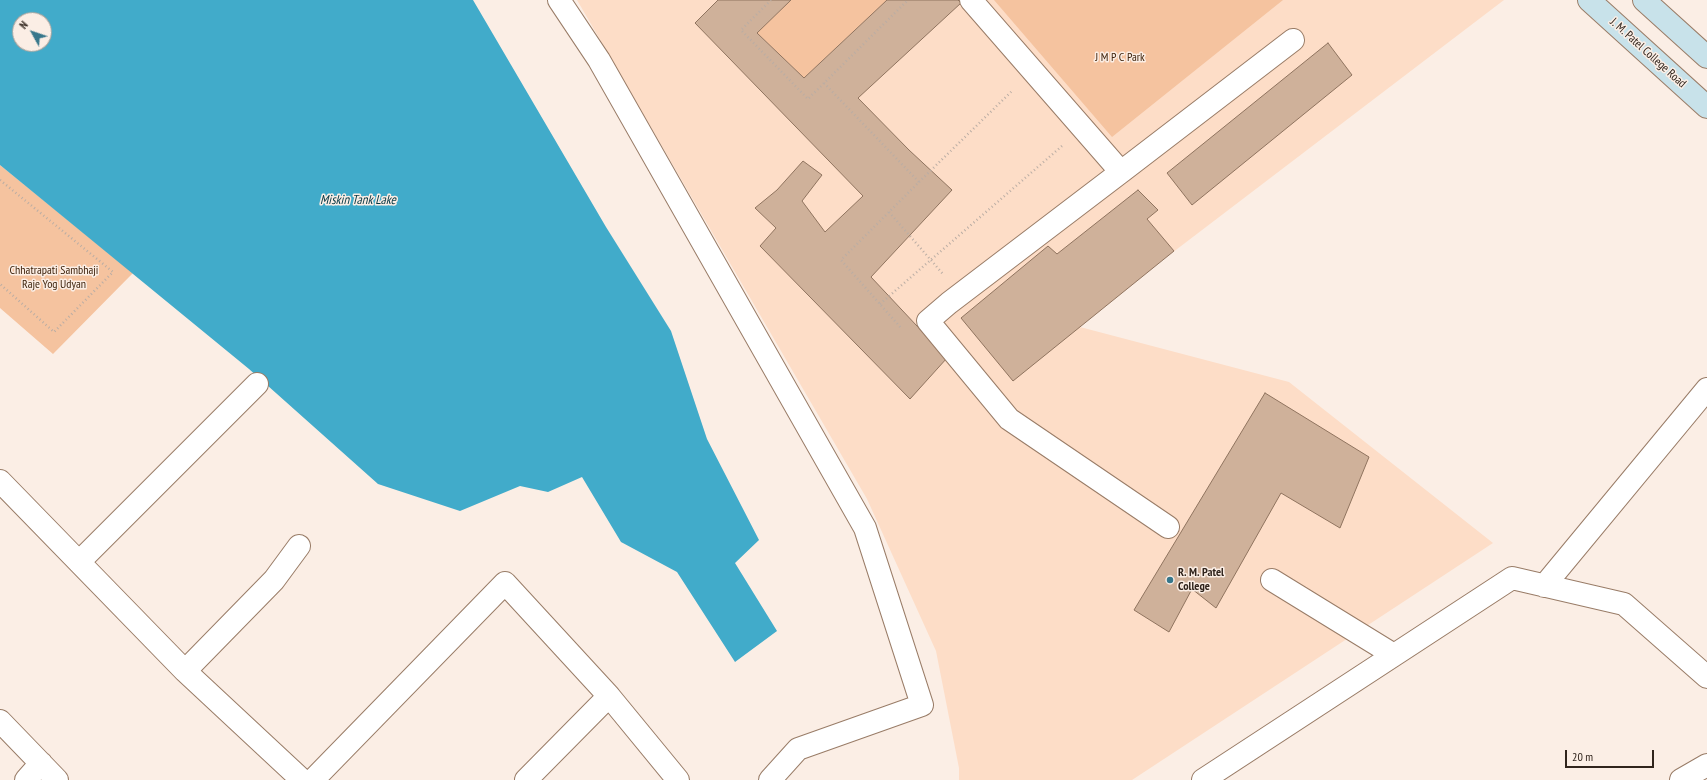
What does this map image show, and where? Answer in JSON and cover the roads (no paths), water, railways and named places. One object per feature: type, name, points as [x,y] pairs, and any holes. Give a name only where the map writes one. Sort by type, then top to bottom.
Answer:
[{"type":"main road","name":"J. M. Patel College Road","points":[[1589,0],[1707,107]]},
{"type":"main road","points":[[1644,0],[1707,57]]},
{"type":"street","points":[[559,0],[599,60],[865,528],[922,705],[798,749],[770,780]]},
{"type":"street","points":[[971,0],[1121,172]]},
{"type":"street","points":[[1168,527],[1009,419],[928,322],[960,294],[1293,40]]},
{"type":"street","points":[[80,561],[257,384]]},
{"type":"street","points":[[1544,586],[1707,389]]},
{"type":"street","points":[[0,481],[80,561],[185,671],[302,780]]},
{"type":"street","points":[[185,671],[274,580],[299,546]]},
{"type":"street","points":[[1203,780],[1512,578],[1624,604],[1707,678]]},
{"type":"street","points":[[1272,580],[1394,655]]},
{"type":"street","points":[[313,780],[505,583],[609,696],[678,780]]},
{"type":"street","points":[[526,780],[609,696]]},
{"type":"street","points":[[0,721],[57,780]]},
{"type":"street","points":[[26,780],[40,763]]},
{"type":"street","points":[[1681,780],[1707,764]]},
{"type":"water","name":"Miskin Tank Lake","points":[[0,0],[473,0],[606,227],[671,331],[707,439],[759,540],[735,563],[777,631],[735,662],[677,572],[621,542],[582,477],[548,492],[520,486],[460,511],[378,484],[249,369],[0,165]]},
{"type":"place","name":"R. M. Patel College","points":[[1170,580]]},
{"type":"park label","name":"J M P C Park","points":[[1120,58]]},
{"type":"park label","name":"Chhatrapati Sambhaji Raje Yog Udyan","points":[[54,278]]}]
